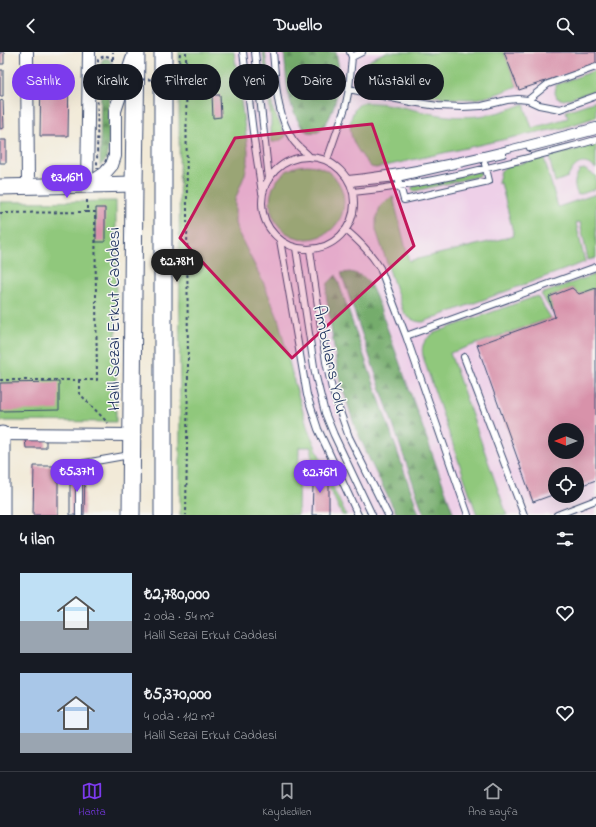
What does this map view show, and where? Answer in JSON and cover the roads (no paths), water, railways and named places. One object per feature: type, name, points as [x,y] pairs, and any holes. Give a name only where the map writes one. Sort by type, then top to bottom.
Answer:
[{"type":"main road","name":"Halil Sezai Erkut Caddesi","points":[[132,515],[132,454],[126,435],[134,184],[135,52]]},
{"type":"main road","points":[[163,52],[163,515]]},
{"type":"street","points":[[27,52],[28,187]]},
{"type":"street","points":[[88,185],[89,52]]},
{"type":"street","points":[[88,185],[105,173],[112,165],[115,156],[115,111],[135,52]]},
{"type":"street","points":[[0,187],[134,184]]},
{"type":"street","points":[[2,515],[1,434],[126,435]]},
{"type":"lane","points":[[243,52],[262,195],[262,209],[266,223],[272,232],[280,240],[296,248],[310,250],[322,247],[332,243],[346,230],[353,217],[355,206],[354,192],[349,181],[339,168],[327,160],[309,156],[300,157],[286,162],[275,170],[262,195]]},
{"type":"lane","points":[[255,52],[269,179]]},
{"type":"lane","points":[[272,52],[280,113],[294,142],[309,156]]},
{"type":"lane","points":[[327,160],[345,108],[349,89],[351,54],[362,52]]},
{"type":"lane","points":[[528,100],[548,84],[596,66]]},
{"type":"lane","points":[[349,89],[438,106],[482,106],[518,99],[528,100],[539,106],[560,109],[596,96]]},
{"type":"lane","points":[[483,157],[596,126]]},
{"type":"lane","points":[[349,181],[397,175],[596,131]]},
{"type":"lane","points":[[354,192],[401,186],[486,168],[596,140]]},
{"type":"lane","points":[[397,175],[404,200],[489,181],[483,157]]},
{"type":"lane","points":[[346,230],[357,239],[374,258],[380,268],[406,336],[468,515]]},
{"type":"lane","points":[[280,240],[307,395],[318,429],[358,515]]},
{"type":"lane","name":"Ambulans Yolu","points":[[296,248],[315,373],[325,414],[372,515]]},
{"type":"lane","points":[[310,250],[326,362],[332,389],[350,437],[388,515]]},
{"type":"lane","points":[[406,336],[596,267]]},
{"type":"lane","points":[[464,357],[524,515]]},
{"type":"lane","points":[[79,515],[79,464],[132,454]]},
{"type":"lane","points":[[557,515],[572,512],[596,500]]}]
